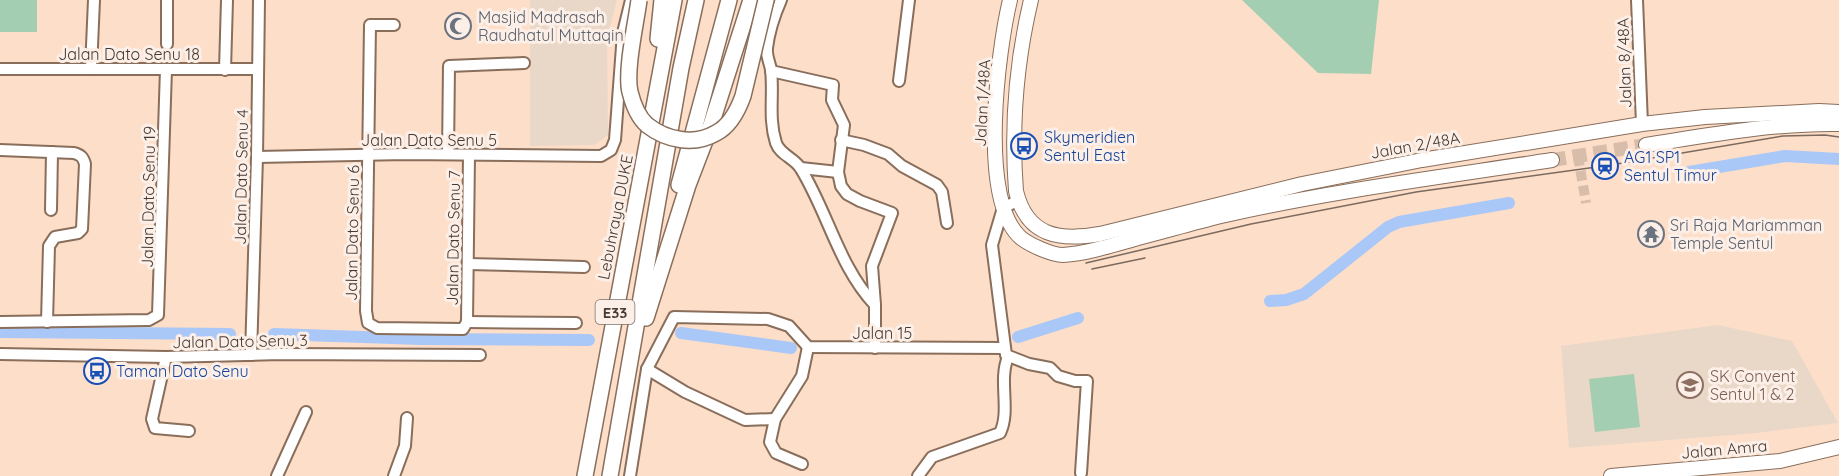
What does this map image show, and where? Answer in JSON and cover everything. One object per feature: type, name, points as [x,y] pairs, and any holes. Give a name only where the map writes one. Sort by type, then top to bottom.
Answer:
[{"type":"highway","points":[[639,0],[629,90],[637,113],[646,124],[669,138],[694,141],[716,133],[737,111],[743,96],[766,0]]},
{"type":"highway","points":[[647,149],[662,0]]},
{"type":"highway","name":"Lebuhraya DUKE","points":[[585,476],[674,0]]},
{"type":"highway","points":[[629,373],[729,0]]},
{"type":"highway","points":[[629,373],[688,185],[711,126],[751,0]]},
{"type":"highway","name":"E33","points":[[610,476],[673,119],[697,1]]},
{"type":"main road","name":"Jalan 1/48A","points":[[1003,208],[995,160],[995,106],[1005,22],[1010,0]]},
{"type":"main road","name":"Jalan 1/48A","points":[[1019,200],[1014,156],[1014,111],[1022,38],[1031,0]]},
{"type":"main road","name":"Jalan 2/48A","points":[[1031,221],[1045,232],[1074,239],[1302,183],[1422,160],[1642,124],[1705,117],[1839,112]]},
{"type":"main road","points":[[1646,145],[1733,131],[1839,124]]},
{"type":"main road","points":[[1003,208],[1022,238],[1058,255],[1076,254],[1221,216],[1312,198],[1552,160]]},
{"type":"main road","points":[[1019,200],[1031,221]]},
{"type":"main road","name":"Jalan Amra","points":[[1611,476],[1780,460],[1839,447]]},
{"type":"street","points":[[92,69],[94,0]]},
{"type":"street","points":[[166,44],[167,0]]},
{"type":"street","points":[[225,70],[227,0]]},
{"type":"street","name":"Jalan Dato Senu 4","points":[[251,355],[259,0]]},
{"type":"street","name":"Jalan Dato Senu 5","points":[[257,157],[448,154],[602,156],[611,150],[615,140],[623,33],[631,0]]},
{"type":"street","points":[[781,0],[770,31],[766,52],[771,71],[770,110],[777,145],[780,151],[801,168],[849,269],[861,290],[875,305]]},
{"type":"street","points":[[899,81],[909,0]]},
{"type":"street","name":"Jalan 8/48A","points":[[1637,0],[1642,124]]},
{"type":"street","name":"Jalan Dato Senu 6","points":[[394,25],[370,25],[366,311],[368,323],[377,328],[463,329],[468,322],[576,323]]},
{"type":"street","points":[[448,154],[449,66],[524,63]]},
{"type":"street","name":"Jalan Dato Senu 18","points":[[0,69],[257,69]]},
{"type":"street","name":"Jalan Dato Senu 19","points":[[47,322],[149,320],[154,319],[160,309],[166,69]]},
{"type":"street","points":[[771,71],[833,85],[832,100],[844,125],[838,172],[840,186],[847,194],[860,201],[892,213],[872,267],[875,305],[874,348]]},
{"type":"street","points":[[842,140],[888,154],[902,166],[937,185],[942,192],[947,223]]},
{"type":"street","points":[[0,150],[74,153],[84,159],[82,229],[78,233],[55,237],[50,246],[47,322],[0,322]]},
{"type":"street","points":[[51,210],[52,152]]},
{"type":"street","name":"Jalan Dato Senu 7","points":[[468,322],[469,155]]},
{"type":"street","points":[[801,168],[838,172]]},
{"type":"street","points":[[918,476],[932,457],[1000,433],[1004,425],[1004,371],[1007,353],[992,245],[1003,208],[1019,200]]},
{"type":"street","points":[[992,245],[1002,233],[1015,230],[1031,221]]},
{"type":"street","points":[[468,264],[584,267]]},
{"type":"street","points":[[630,476],[647,369],[674,317],[768,319],[789,326],[808,347],[802,376],[775,419],[770,442],[777,453],[802,464]]},
{"type":"street","name":"Jalan 15","points":[[808,347],[1007,353],[1045,366],[1058,376],[1075,381],[1087,381],[1081,472]]},
{"type":"street","name":"Jalan Dato Senu 3","points":[[0,358],[251,355],[480,356]]},
{"type":"street","points":[[166,357],[152,419],[155,428],[189,431]]},
{"type":"street","points":[[647,369],[685,392],[745,420],[775,419]]},
{"type":"street","points":[[276,476],[306,412]]},
{"type":"street","points":[[394,476],[405,446],[407,418]]},
{"type":"shaded area","points":[[530,0],[617,0],[607,37],[608,135],[594,145],[530,146]]},
{"type":"shaded area","name":"SK Convent Sentul 1 & 2","points":[[1718,325],[1792,341],[1838,423],[1756,433],[1569,448],[1561,346]]},
{"type":"green space","points":[[0,0],[37,0],[37,32],[0,32]]},
{"type":"green space","points":[[1242,0],[1379,0],[1371,74],[1318,73]]},
{"type":"green space","points":[[1634,374],[1640,427],[1595,432],[1589,379]]},
{"type":"waterway","points":[[1689,172],[1785,156],[1839,159]]},
{"type":"waterway","points":[[1270,301],[1286,300],[1304,294],[1388,227],[1399,222],[1509,203]]},
{"type":"waterway","points":[[1018,337],[1078,318]]},
{"type":"waterway","points":[[0,332],[230,334]]},
{"type":"waterway","points":[[681,333],[791,348]]},
{"type":"waterway","points":[[274,334],[421,339],[589,340]]},
{"type":"tunnel","points":[[1552,160],[1646,145]]},
{"type":"tunnel","points":[[1578,156],[1586,203]]},
{"type":"tram line","points":[[1086,263],[1251,224],[1416,192],[1611,165],[1783,136],[1839,137]]},
{"type":"tram line","points":[[1092,269],[1145,258]]},
{"type":"place","name":"Masjid Madrasah Raudhatul Muttaqin","points":[[458,26]]},
{"type":"place","name":"Skymeridien Sentul East","points":[[1024,146]]},
{"type":"place","name":"AG1 SP1 Sentul Timur","points":[[1605,166]]},
{"type":"place","name":"Sri Raja Mariamman Temple Sentul","points":[[1651,234]]},
{"type":"place","name":"Taman Dato Senu","points":[[97,371]]},
{"type":"place","name":"SK Convent Sentul 1 & 2","points":[[1690,385]]}]
